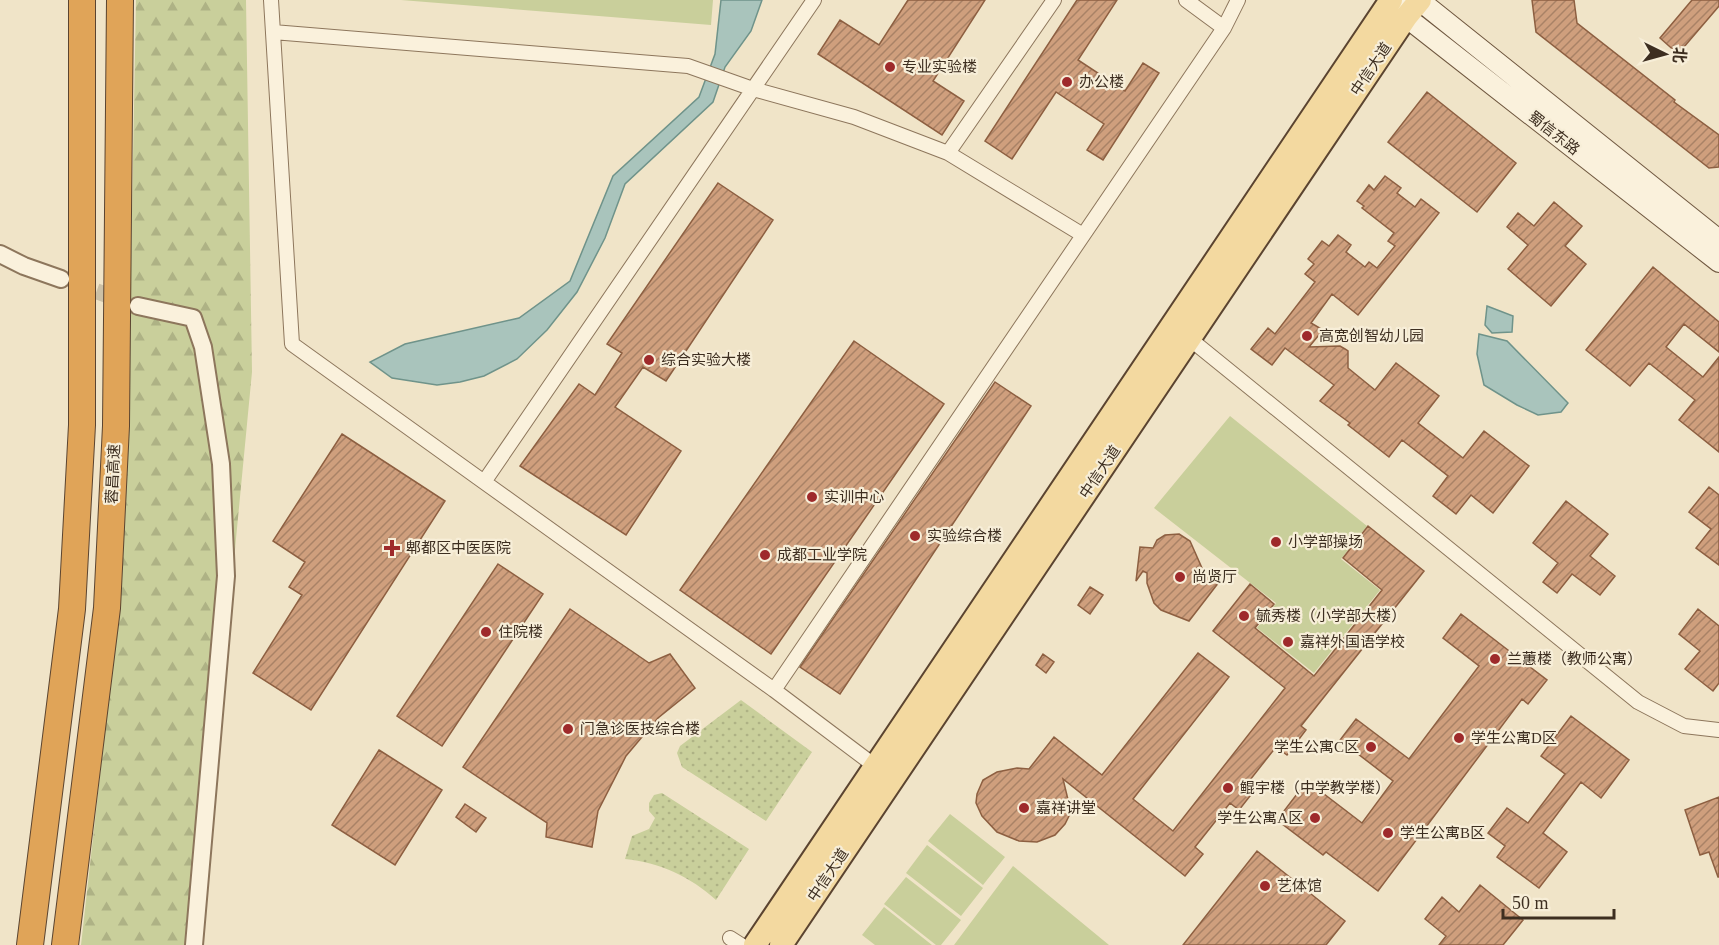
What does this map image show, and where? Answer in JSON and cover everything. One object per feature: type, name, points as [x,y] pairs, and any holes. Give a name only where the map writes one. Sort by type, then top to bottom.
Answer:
[{"type":"highway","points":[[30,945],[72,609],[81,425],[82,0]]},
{"type":"highway","name":"蓉昌高速","points":[[64,945],[107,608],[116,426],[120,0]]},
{"type":"main road","name":"蜀信东路","points":[[1408,3],[1719,240]]},
{"type":"main road","name":"蜀信东路","points":[[1408,3],[1719,262]]},
{"type":"main road","name":"中信大道","points":[[781,945],[1190,339],[1408,3]]},
{"type":"main road","name":"中信大道","points":[[754,945],[875,766],[1408,3]]},
{"type":"street","points":[[271,0],[292,344],[774,690],[875,766]]},
{"type":"street","points":[[484,482],[814,0]]},
{"type":"street","points":[[948,153],[1054,0]]},
{"type":"street","points":[[1186,0],[1224,28]]},
{"type":"street","points":[[774,690],[1224,28],[1238,0]]},
{"type":"street","points":[[273,32],[688,66],[753,89],[854,117],[948,153],[1083,235]]},
{"type":"street","points":[[0,254],[24,266],[61,279]]},
{"type":"street","points":[[138,306],[193,318],[203,348],[221,464],[226,576],[194,945]]},
{"type":"street","points":[[1190,339],[1638,702],[1684,726],[1719,730]]},
{"type":"green space","points":[[136,0],[246,0],[252,372],[197,945],[81,945],[111,677],[130,318]]},
{"type":"green space","points":[[401,0],[713,0],[711,25]]},
{"type":"green space","name":"小学部操场","points":[[1230,416],[1367,526],[1341,559],[1380,590],[1314,673],[1257,628],[1276,603],[1154,508]]},
{"type":"green space","points":[[741,700],[812,752],[766,821],[682,767],[677,753],[680,746]]},
{"type":"green space","points":[[662,793],[749,849],[716,900],[696,884],[674,872],[650,863],[625,859],[632,836],[649,829],[655,818],[649,811],[649,803],[654,795]]},
{"type":"green space","points":[[950,814],[1005,857],[983,885],[928,841]]},
{"type":"green space","points":[[927,845],[983,888],[961,916],[906,873]]},
{"type":"green space","points":[[1013,866],[1109,945],[954,945]]},
{"type":"green space","points":[[906,877],[961,920],[941,945],[936,945],[884,904]]},
{"type":"green space","points":[[884,907],[932,945],[875,945],[862,935]]},
{"type":"water","points":[[721,0],[762,0],[751,31],[725,67],[713,102],[625,184],[605,238],[577,292],[547,330],[517,359],[484,376],[460,382],[437,385],[392,378],[370,362],[405,344],[519,318],[570,281],[613,176],[699,97],[715,54]]},
{"type":"water","points":[[1487,306],[1513,316],[1512,332],[1492,333],[1485,325]]},
{"type":"water","points":[[1479,334],[1507,341],[1568,403],[1561,412],[1538,415],[1484,385],[1477,354]]},
{"type":"building","name":"专业实验楼","points":[[908,0],[985,0],[933,81],[964,101],[942,135],[818,54],[840,20],[879,45]]},
{"type":"building","name":"办公楼","points":[[1077,0],[1117,0],[1078,60],[1125,91],[1143,63],[1159,73],[1103,160],[1087,150],[1104,124],[1056,92],[1012,159],[985,141]]},
{"type":"building","points":[[1532,0],[1574,0],[1577,23],[1675,100],[1674,102],[1719,135],[1719,167],[1709,168],[1536,32]]},
{"type":"building","points":[[1692,0],[1719,0],[1719,6],[1678,54],[1660,38]]},
{"type":"building","points":[[1427,92],[1516,163],[1477,212],[1388,142]]},
{"type":"building","points":[[1385,176],[1401,188],[1397,193],[1415,207],[1421,199],[1439,213],[1358,315],[1332,294],[1311,323],[1323,330],[1309,347],[1340,346],[1345,349],[1348,351],[1348,368],[1375,390],[1396,363],[1439,396],[1418,423],[1463,458],[1484,431],[1529,466],[1493,513],[1471,495],[1456,514],[1433,496],[1448,476],[1402,440],[1389,457],[1348,425],[1350,423],[1320,401],[1334,385],[1285,348],[1272,365],[1251,349],[1268,328],[1275,334],[1315,282],[1305,274],[1314,264],[1308,259],[1322,241],[1329,246],[1338,235],[1351,245],[1346,252],[1365,267],[1369,262],[1377,268],[1395,246],[1388,241],[1394,233],[1362,208],[1364,206],[1357,201],[1369,185],[1374,190]]},
{"type":"building","name":"综合实验大楼","points":[[718,183],[773,220],[666,381],[643,367],[615,407],[681,451],[626,535],[520,466],[579,384],[595,395],[622,353],[607,344]]},
{"type":"building","points":[[1554,202],[1582,226],[1565,246],[1586,264],[1551,306],[1508,269],[1528,245],[1507,227],[1518,213],[1534,226]]},
{"type":"building","points":[[1653,267],[1719,322],[1719,352],[1684,324],[1666,347],[1703,377],[1719,357],[1719,452],[1679,420],[1695,400],[1649,363],[1630,386],[1586,350]]},
{"type":"building","name":"实训中心","points":[[854,341],[944,404],[771,654],[680,590]]},
{"type":"building","name":"实验综合楼","points":[[995,382],[1031,406],[840,694],[800,667]]},
{"type":"building","points":[[342,434],[445,501],[311,710],[253,673],[302,595],[289,587],[305,562],[273,541]]},
{"type":"building","points":[[1709,487],[1719,495],[1719,565],[1696,548],[1711,529],[1689,512]]},
{"type":"building","points":[[1566,501],[1608,534],[1590,556],[1615,576],[1600,595],[1572,574],[1557,593],[1543,582],[1558,563],[1533,543]]},
{"type":"building","points":[[1368,526],[1424,571],[1301,726],[1306,730],[1287,755],[1276,747],[1246,785],[1254,791],[1239,810],[1230,803],[1195,847],[1203,854],[1185,876],[1063,779],[1071,812],[1065,824],[1055,835],[1037,842],[1019,841],[997,832],[982,816],[976,803],[983,780],[997,772],[1017,768],[1029,769],[1054,737],[1102,775],[1198,653],[1229,677],[1133,799],[1173,831],[1285,688],[1213,631],[1250,584],[1274,604],[1255,628],[1314,676],[1382,590],[1343,558]]},
{"type":"building","name":"尚贤厅","points":[[1179,534],[1190,541],[1202,568],[1219,582],[1189,621],[1161,610],[1154,603],[1147,583],[1147,573],[1143,571],[1136,581],[1140,547],[1153,548],[1157,540],[1165,535]]},
{"type":"building","name":"住院楼","points":[[498,564],[543,594],[442,746],[397,716]]},
{"type":"building","points":[[1090,587],[1103,595],[1090,614],[1078,605]]},
{"type":"building","name":"门急诊医技综合楼","points":[[570,609],[649,663],[670,654],[695,688],[658,718],[626,756],[598,811],[592,847],[546,837],[547,823],[463,767]]},
{"type":"building","points":[[1698,609],[1719,626],[1719,683],[1713,691],[1685,669],[1700,651],[1679,634]]},
{"type":"building","points":[[1461,614],[1547,680],[1528,704],[1522,699],[1378,891],[1326,852],[1323,855],[1277,820],[1307,781],[1362,823],[1393,781],[1340,740],[1356,719],[1409,759],[1479,666],[1443,638]]},
{"type":"building","points":[[1043,654],[1054,662],[1046,673],[1036,665]]},
{"type":"building","points":[[1571,716],[1629,760],[1601,798],[1581,782],[1543,833],[1567,852],[1539,888],[1497,857],[1505,846],[1488,833],[1507,808],[1528,823],[1565,774],[1541,756]]},
{"type":"building","points":[[379,750],[442,790],[395,865],[332,825]]},
{"type":"building","points":[[1719,797],[1718,877],[1709,852],[1700,855],[1685,810]]},
{"type":"building","points":[[465,804],[486,818],[476,832],[456,817]]},
{"type":"building","name":"艺体馆","points":[[1257,851],[1345,921],[1326,945],[1183,945]]},
{"type":"building","points":[[1480,885],[1523,920],[1503,945],[1439,945],[1446,936],[1425,919],[1442,897],[1459,912]]},
{"type":"tunnel","points":[[74,283],[126,302]]},
{"type":"place","name":"专业实验楼","points":[[890,67]]},
{"type":"place","name":"办公楼","points":[[1067,82]]},
{"type":"place","name":"高宽创智幼儿园","points":[[1307,336]]},
{"type":"place","name":"综合实验大楼","points":[[649,360]]},
{"type":"place","name":"实训中心","points":[[812,497]]},
{"type":"place","name":"实验综合楼","points":[[915,536]]},
{"type":"place","name":"小学部操场","points":[[1276,542]]},
{"type":"place","name":"郫都区中医医院","points":[[392,548]]},
{"type":"place","name":"成都工业学院","points":[[765,555]]},
{"type":"place","name":"尚贤厅","points":[[1180,577]]},
{"type":"place","name":"毓秀楼（小学部大楼）","points":[[1244,616]]},
{"type":"place","name":"住院楼","points":[[486,632]]},
{"type":"place","name":"嘉祥外国语学校","points":[[1288,642]]},
{"type":"place","name":"兰蕙楼（教师公寓）","points":[[1495,659]]},
{"type":"place","name":"门急诊医技综合楼","points":[[568,729]]},
{"type":"place","name":"学生公寓D区","points":[[1459,738]]},
{"type":"place","name":"学生公寓C区","points":[[1371,747]]},
{"type":"place","name":"鲲宇楼（中学教学楼）","points":[[1228,788]]},
{"type":"place","name":"嘉祥讲堂","points":[[1024,808]]},
{"type":"place","name":"学生公寓A区","points":[[1315,818]]},
{"type":"place","name":"学生公寓B区","points":[[1388,833]]},
{"type":"place","name":"艺体馆","points":[[1265,886]]}]
